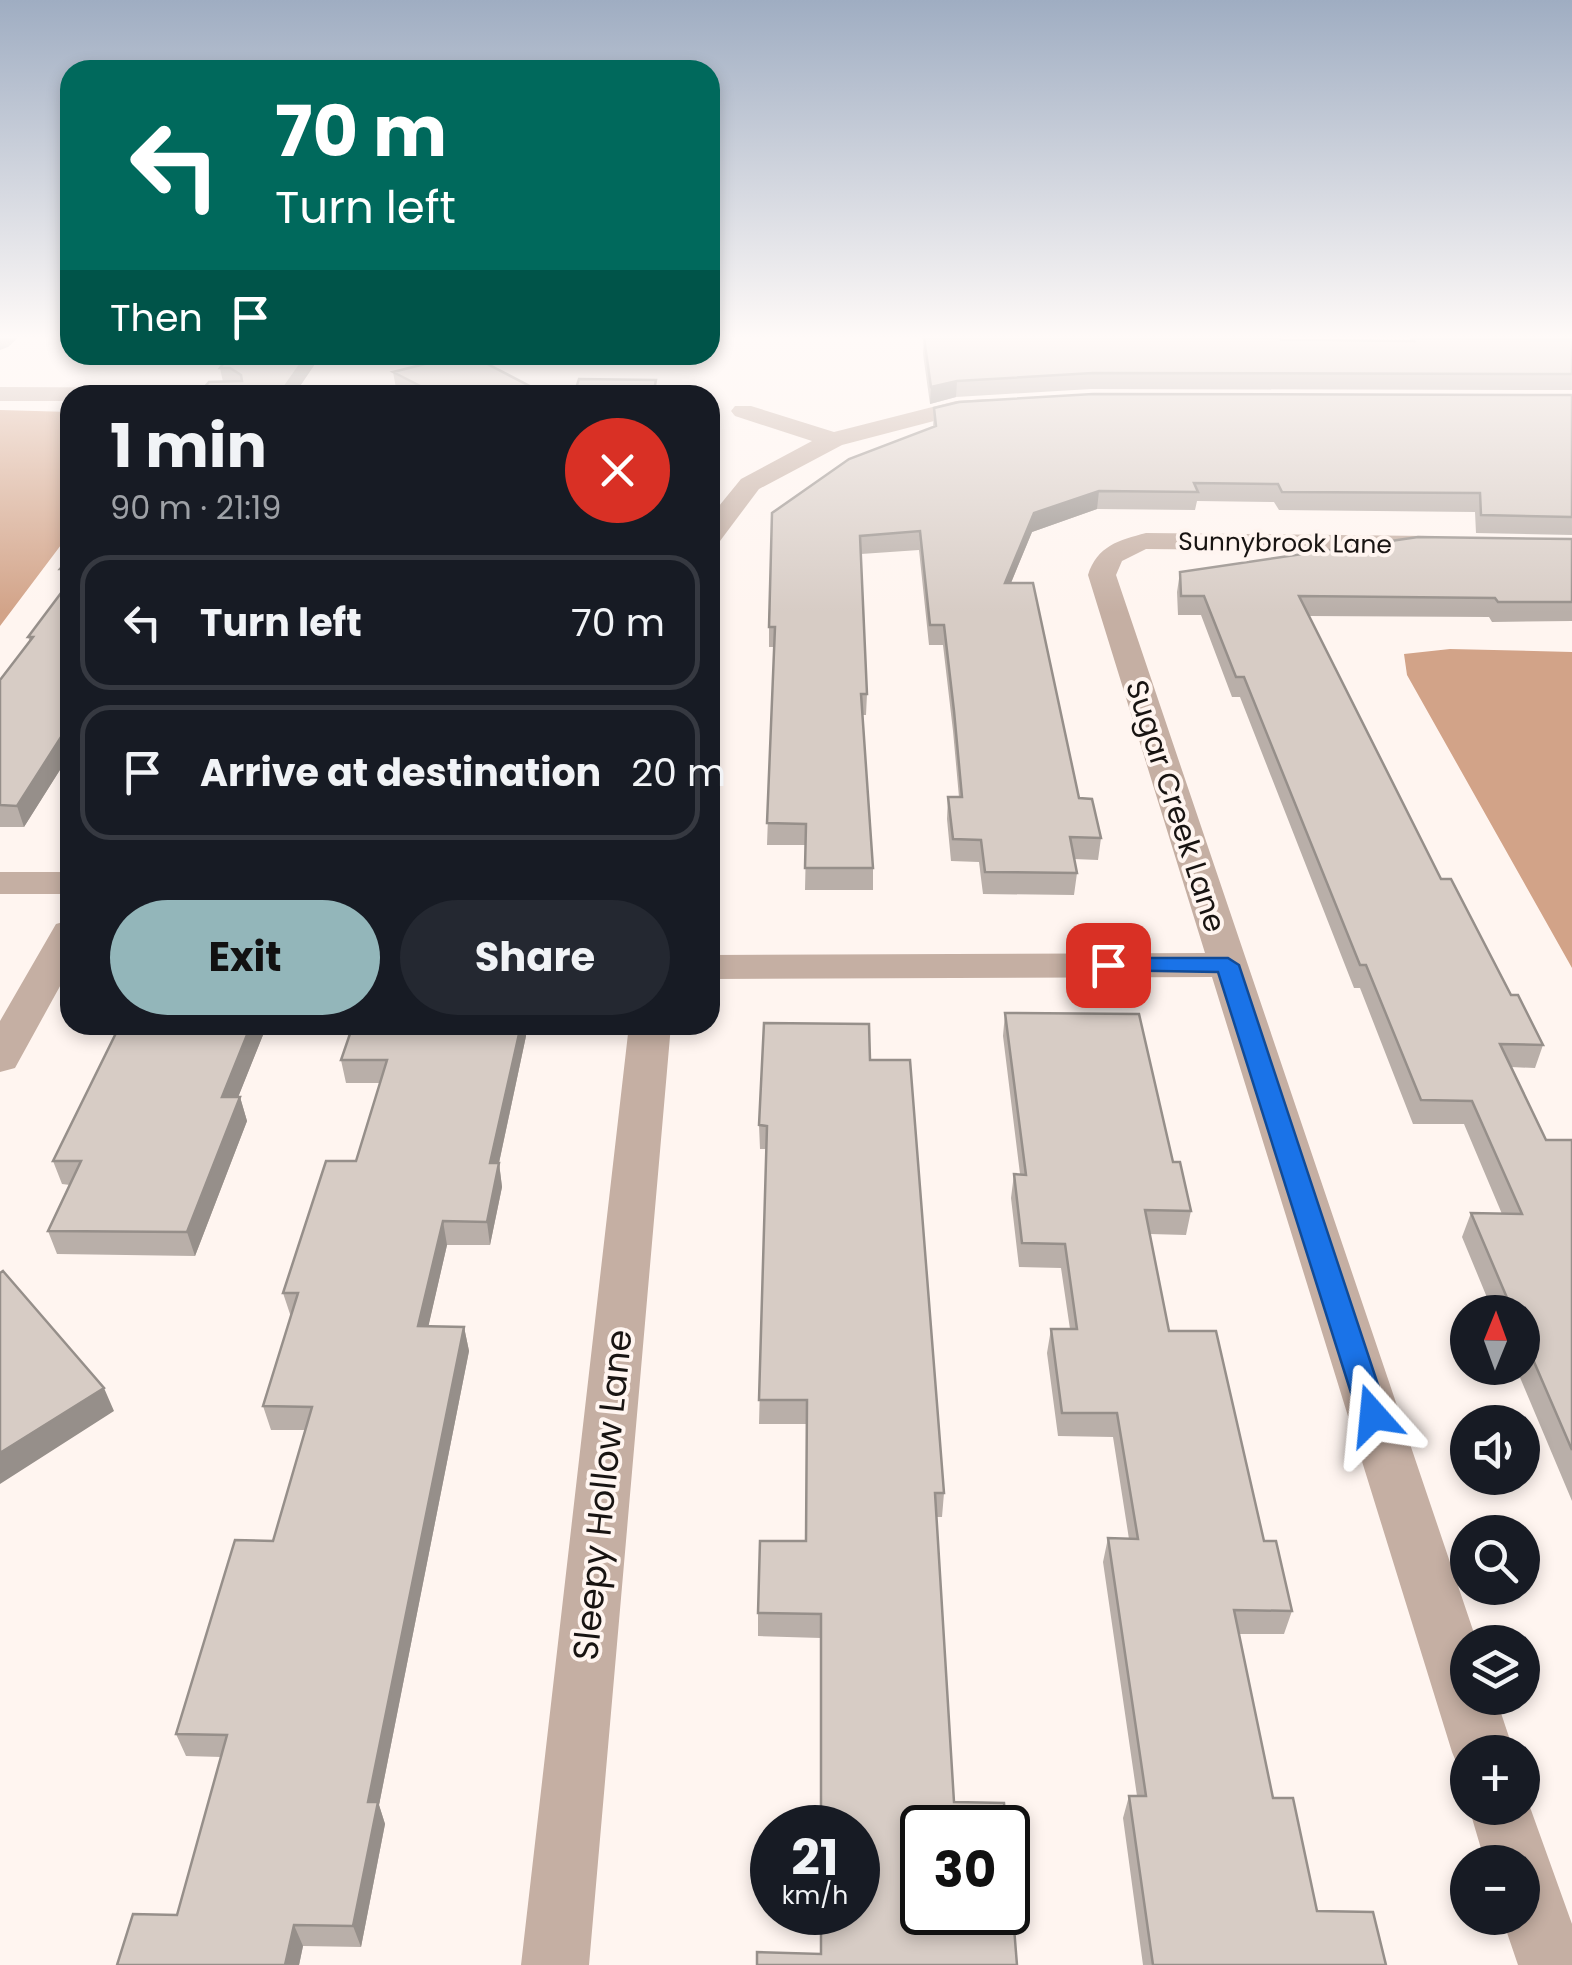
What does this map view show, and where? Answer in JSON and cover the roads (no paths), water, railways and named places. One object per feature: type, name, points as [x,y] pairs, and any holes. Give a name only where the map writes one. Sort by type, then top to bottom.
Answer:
[{"type":"street","points":[[801,430],[833,440]]},
{"type":"street","points":[[720,522],[750,484],[833,440],[873,430]]},
{"type":"street","name":"Sunnybrook Lane","points":[[1120,550],[1146,541],[1456,545]]},
{"type":"street","name":"Sugar Creek Lane","points":[[1120,550],[1104,562],[1102,575],[1477,1735]]},
{"type":"street","points":[[0,883],[60,882]]},
{"type":"street","points":[[0,1058],[60,950]]},
{"type":"street","points":[[720,966],[1228,965]]},
{"type":"street","name":"Sleepy Hollow Lane","points":[[555,1965],[649,1035]]},
{"type":"street","points":[[1540,1929],[1552,1965]]}]
